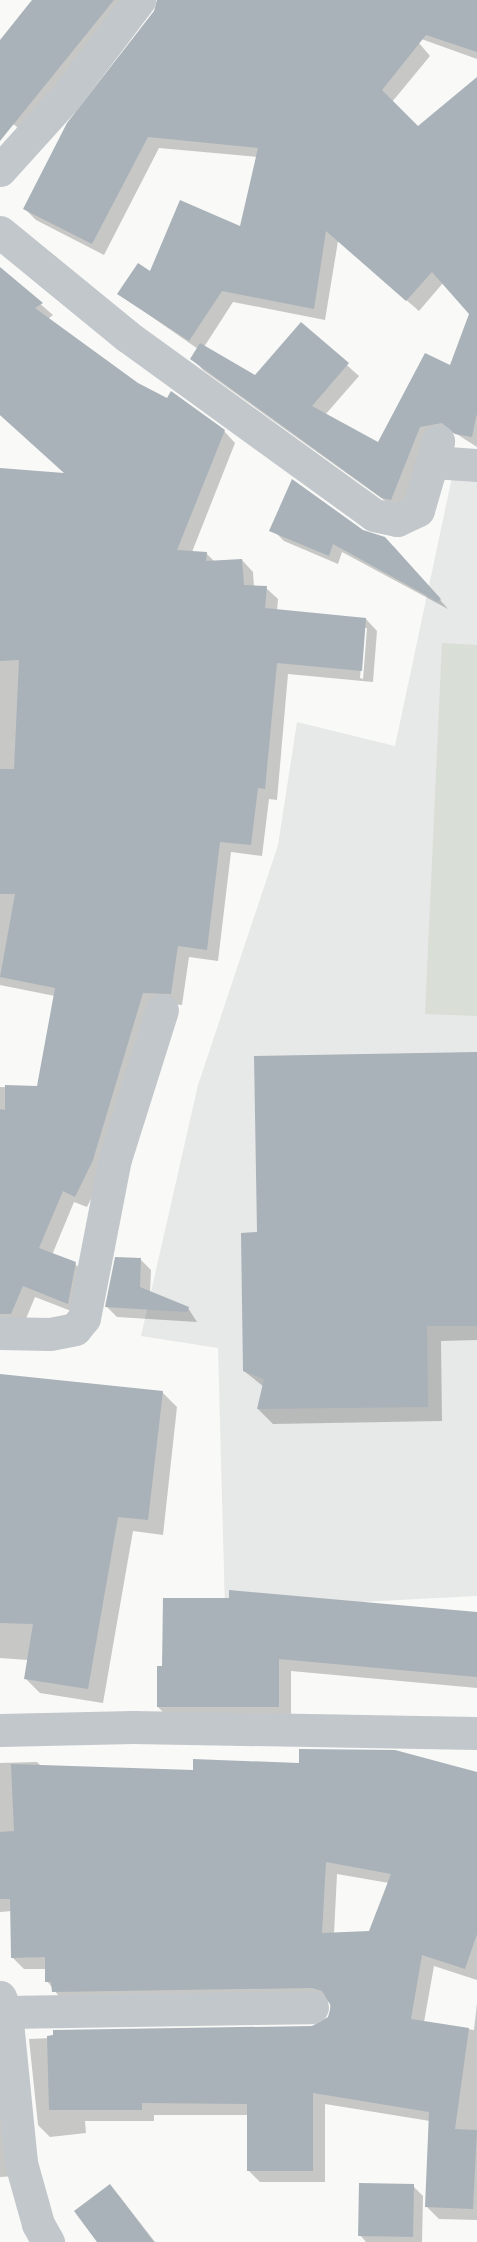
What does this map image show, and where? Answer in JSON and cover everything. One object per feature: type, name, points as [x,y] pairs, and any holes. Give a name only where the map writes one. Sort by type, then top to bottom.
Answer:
[{"type":"street","points":[[0,170],[65,99],[139,0]]},
{"type":"street","points":[[0,232],[127,336],[374,515],[397,520],[418,510],[438,441],[434,462],[477,465]]},
{"type":"street","points":[[0,1333],[58,1332],[75,1329],[84,1318],[115,1159],[162,1010]]},
{"type":"street","points":[[0,1730],[133,1727],[477,1733]]},
{"type":"street","points":[[48,2242],[38,2224],[21,2163],[3,2004],[312,2007]]},
{"type":"shaded area","points":[[452,477],[477,481],[477,1596],[225,1609],[218,1348],[141,1336],[198,1085],[278,845],[297,722],[395,746]]},
{"type":"shaded area","points":[[442,643],[477,645],[477,1016],[425,1014]]},
{"type":"building","points":[[32,0],[114,0],[0,141],[0,40]]},
{"type":"building","points":[[157,0],[477,0],[477,52],[426,35],[382,90],[418,126],[477,77],[477,413],[472,437],[455,434],[442,423],[420,427],[391,500],[382,498],[190,359],[200,343],[255,375],[301,322],[349,363],[312,406],[378,442],[425,353],[450,365],[469,314],[432,272],[406,301],[326,231],[314,309],[222,291],[189,341],[117,294],[138,263],[150,271],[180,200],[240,226],[258,148],[148,137],[92,244],[23,209],[67,123],[154,11]]},
{"type":"building","points":[[0,267],[43,303],[35,308],[138,383],[167,398],[171,391],[225,430],[177,550],[207,552],[206,561],[242,559],[244,585],[267,586],[265,608],[366,618],[362,671],[277,663],[265,789],[258,788],[251,845],[220,842],[207,950],[178,946],[171,994],[143,993],[93,1160],[75,1197],[63,1191],[39,1248],[76,1262],[68,1304],[23,1286],[11,1314],[0,1314],[0,1109],[5,1110],[5,1085],[37,1086],[55,988],[0,977],[15,894],[0,894],[0,769],[14,769],[19,660],[0,661],[0,468],[64,473],[0,415]]},
{"type":"building","points":[[292,479],[363,530],[385,537],[441,599],[438,602],[333,544],[329,556],[269,531]]},
{"type":"building","points":[[477,1052],[477,1326],[427,1326],[428,1407],[257,1409],[264,1379],[243,1371],[241,1233],[257,1232],[254,1056]]},
{"type":"building","points":[[115,1257],[141,1258],[140,1287],[189,1307],[187,1312],[105,1307]]},
{"type":"building","points":[[0,1374],[163,1391],[148,1520],[118,1517],[88,1689],[24,1679],[33,1624],[0,1623]]},
{"type":"building","points":[[229,1590],[477,1612],[477,1677],[279,1659],[279,1707],[157,1707],[157,1666],[162,1666],[163,1598],[229,1598]]},
{"type":"building","points":[[299,1749],[395,1750],[477,1772],[477,1934],[465,1969],[422,1955],[411,2019],[469,2028],[455,2129],[477,2130],[473,2209],[425,2207],[429,2112],[313,2093],[313,2171],[247,2171],[247,2104],[142,2103],[142,2110],[49,2110],[47,2036],[53,2035],[53,2030],[312,2026],[328,2017],[331,2006],[322,1991],[312,1988],[52,1992],[51,1982],[45,1982],[45,1957],[11,1958],[10,1899],[0,1899],[0,1832],[14,1831],[11,1764],[193,1770],[193,1759],[299,1763]],"holes":[[[326,1862],[391,1874],[369,1931],[322,1933]]]},
{"type":"building","points":[[359,2183],[414,2184],[413,2237],[358,2236]]},
{"type":"building","points":[[110,2184],[154,2242],[97,2242],[74,2211]]}]
